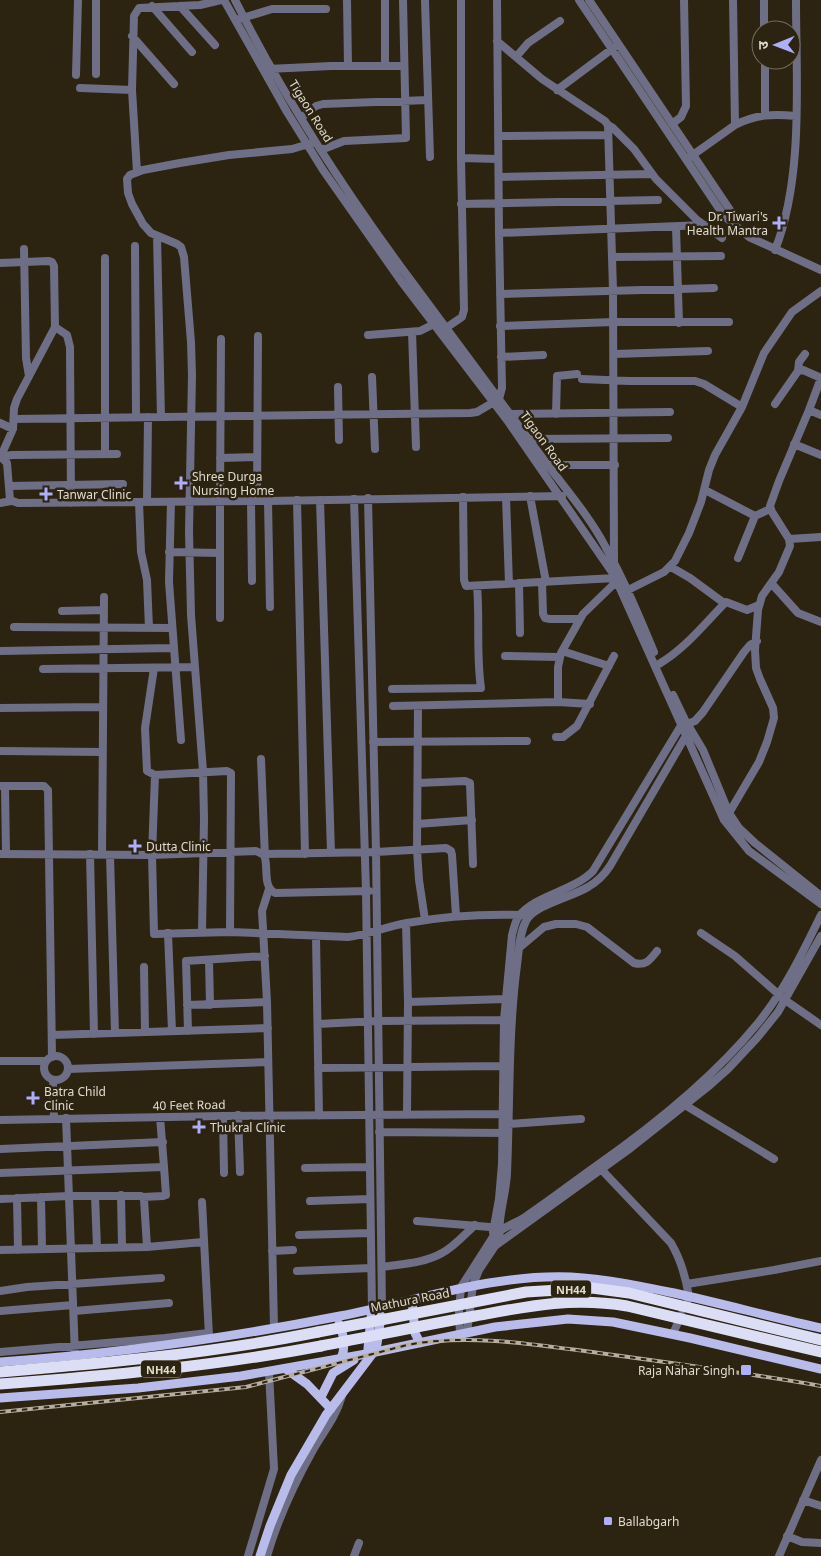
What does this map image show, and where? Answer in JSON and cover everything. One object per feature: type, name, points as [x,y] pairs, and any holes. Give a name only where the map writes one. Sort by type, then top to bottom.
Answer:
[{"type":"highway","name":"Mathura Road","points":[[0,1372],[275,1341],[526,1292],[592,1288],[629,1293],[821,1340]]},
{"type":"highway","name":"NH44","points":[[0,1384],[75,1378],[276,1355],[516,1308],[559,1302],[597,1302],[636,1308],[821,1352]]},
{"type":"main road","points":[[0,1362],[274,1328],[382,1308],[462,1287],[500,1280],[569,1277],[614,1280],[821,1328]]},
{"type":"main road","points":[[412,1300],[415,1333],[420,1343]]},
{"type":"main road","points":[[260,1556],[287,1482],[328,1412],[377,1344],[382,1308]]},
{"type":"main road","points":[[369,1356],[372,1310]]},
{"type":"main road","points":[[334,1317],[344,1337],[344,1351],[341,1359]]},
{"type":"main road","points":[[321,1397],[333,1373],[345,1364],[369,1356],[496,1327],[568,1319],[613,1322],[673,1334],[821,1369]]},
{"type":"main road","points":[[0,1398],[138,1388],[270,1372],[341,1359],[369,1356]]},
{"type":"main road","points":[[286,1369],[321,1397],[328,1412]]},
{"type":"street","points":[[76,74],[78,0]]},
{"type":"street","points":[[96,0],[96,74]]},
{"type":"street","points":[[138,172],[132,90],[132,36],[136,10],[152,6],[200,5],[222,0],[240,19],[272,9],[326,9]]},
{"type":"street","name":"Tigaon Road","points":[[235,0],[240,19],[267,69],[300,118],[312,143],[316,159],[401,281],[434,324],[443,330]]},
{"type":"street","points":[[347,0],[348,66]]},
{"type":"street","points":[[385,0],[385,66]]},
{"type":"street","points":[[321,150],[344,141],[406,138],[402,0]]},
{"type":"street","points":[[425,0],[430,157]]},
{"type":"street","points":[[443,330],[462,317],[464,310],[461,204],[461,0]]},
{"type":"street","points":[[14,419],[106,416],[258,417],[470,413],[477,412],[496,401],[502,388],[498,232],[497,0]]},
{"type":"street","points":[[672,124],[681,116],[686,106],[684,0]]},
{"type":"street","points":[[733,0],[735,126]]},
{"type":"street","points":[[764,0],[764,20]]},
{"type":"street","points":[[775,250],[786,220],[790,200],[796,116],[796,0]]},
{"type":"street","points":[[585,1],[686,160],[724,216],[749,237],[821,270]]},
{"type":"street","points":[[152,6],[192,52]]},
{"type":"street","points":[[180,6],[215,45]]},
{"type":"street","points":[[516,57],[528,43],[560,21]]},
{"type":"street","points":[[132,36],[174,84]]},
{"type":"street","points":[[497,42],[557,90],[614,128],[634,149],[652,174],[668,191],[722,238]]},
{"type":"street","points":[[615,46],[672,124],[732,213],[735,225]]},
{"type":"street","points":[[557,90],[615,46]]},
{"type":"street","points":[[202,932],[203,771],[191,615],[189,552],[192,342],[184,257],[181,247],[151,233],[143,224],[132,204],[128,192],[127,179],[138,172],[215,157],[292,149],[312,143],[286,112],[267,69],[404,66]]},
{"type":"street","points":[[764,70],[765,115]]},
{"type":"street","points":[[80,88],[132,90]]},
{"type":"street","points":[[300,118],[316,106],[323,104],[428,100]]},
{"type":"street","points":[[686,160],[744,120],[765,115],[796,116]]},
{"type":"street","points":[[608,125],[614,322],[614,574],[686,729]]},
{"type":"street","points":[[498,136],[608,135]]},
{"type":"street","name":"Tigaon Road","points":[[312,143],[321,150],[443,330],[496,401],[614,574],[628,590],[717,809],[739,840],[763,863],[821,904]]},
{"type":"street","points":[[461,158],[498,159]]},
{"type":"street","points":[[499,177],[652,174]]},
{"type":"street","points":[[461,204],[658,200]]},
{"type":"street","points":[[498,232],[612,230],[705,225]]},
{"type":"street","points":[[676,227],[679,323]]},
{"type":"street","points":[[157,236],[161,417]]},
{"type":"street","points":[[135,246],[136,416]]},
{"type":"street","points":[[24,249],[28,376]]},
{"type":"street","points":[[613,257],[721,256]]},
{"type":"street","points":[[105,258],[105,453]]},
{"type":"street","points":[[0,263],[49,262],[54,264],[55,327],[15,403],[13,429],[2,457]]},
{"type":"street","points":[[500,294],[714,288]]},
{"type":"street","points":[[628,590],[672,566],[689,533],[715,455],[742,407],[761,359],[796,308],[821,291]]},
{"type":"street","points":[[500,326],[614,322],[729,322]]},
{"type":"street","points":[[368,335],[412,332],[427,329],[434,324]]},
{"type":"street","points":[[55,327],[64,332],[69,338],[71,503]]},
{"type":"street","points":[[412,332],[416,447]]},
{"type":"street","points":[[252,581],[258,417],[258,336]]},
{"type":"street","points":[[220,618],[222,339]]},
{"type":"street","points":[[614,354],[708,351]]},
{"type":"street","points":[[775,404],[798,371],[799,362],[805,354]]},
{"type":"street","points":[[501,357],[543,355]]},
{"type":"street","points":[[729,813],[759,762],[774,718],[773,708],[758,673],[756,660],[759,605],[762,596],[780,572],[790,549],[789,538],[770,509],[776,489],[821,378],[803,370],[798,371]]},
{"type":"street","points":[[372,376],[375,448]]},
{"type":"street","points":[[556,414],[557,376],[614,380],[698,381],[742,407]]},
{"type":"street","points":[[338,387],[339,440]]},
{"type":"street","name":"Tigaon Road","points":[[496,401],[511,414],[605,545],[614,574]]},
{"type":"street","points":[[809,410],[821,415]]},
{"type":"street","points":[[511,414],[670,412]]},
{"type":"street","points":[[148,417],[140,552],[147,580],[149,628]]},
{"type":"street","points":[[0,423],[13,429]]},
{"type":"street","points":[[529,439],[668,438]]},
{"type":"street","points":[[794,444],[821,455]]},
{"type":"street","points":[[2,457],[12,455],[117,454]]},
{"type":"street","points":[[2,457],[7,466],[11,501]]},
{"type":"street","points":[[220,458],[257,457]]},
{"type":"street","points":[[547,464],[615,465]]},
{"type":"street","points":[[9,486],[123,484]]},
{"type":"street","points":[[704,490],[755,516]]},
{"type":"street","points":[[0,503],[11,501],[18,503],[71,503],[506,497],[560,496],[569,493]]},
{"type":"street","points":[[530,496],[544,582],[544,618],[579,619]]},
{"type":"street","points":[[463,497],[464,580],[466,586],[544,582],[614,574]]},
{"type":"street","points":[[506,497],[509,584]]},
{"type":"street","points":[[354,498],[367,934],[372,1310]]},
{"type":"street","points":[[368,498],[376,852],[382,1308]]},
{"type":"street","points":[[297,500],[305,854]]},
{"type":"street","points":[[320,500],[332,853]]},
{"type":"street","points":[[268,501],[270,607]]},
{"type":"street","points":[[170,502],[169,552],[172,628],[181,740]]},
{"type":"street","points":[[738,558],[755,516],[770,509]]},
{"type":"street","points":[[789,538],[821,537]]},
{"type":"street","points":[[169,552],[220,553]]},
{"type":"street","points":[[672,566],[724,603],[729,602],[747,610],[759,605]]},
{"type":"street","points":[[558,702],[561,654],[579,619],[614,574]]},
{"type":"street","points":[[519,583],[520,633]]},
{"type":"street","points":[[772,584],[798,612],[821,622]]},
{"type":"street","points":[[392,689],[481,688],[478,652],[477,586]]},
{"type":"street","points":[[104,597],[102,752],[115,1033]]},
{"type":"street","points":[[659,664],[669,658],[695,635],[714,617],[724,603]]},
{"type":"street","points":[[62,611],[104,610]]},
{"type":"street","points":[[14,628],[172,628]]},
{"type":"street","points":[[496,1241],[506,1133],[509,1124],[506,1114],[502,1066],[504,1020],[512,935],[519,915],[533,904],[580,882],[593,871],[686,729],[703,712],[744,652],[757,641]]},
{"type":"street","points":[[0,650],[173,648]]},
{"type":"street","points":[[505,656],[561,654],[609,666]]},
{"type":"street","points":[[556,738],[563,737],[574,730],[590,704],[614,656]]},
{"type":"street","points":[[43,668],[195,667]]},
{"type":"street","points":[[154,668],[145,735],[147,771],[155,775],[203,771],[228,771],[231,773],[230,932]]},
{"type":"street","points":[[393,706],[558,702],[590,704]]},
{"type":"street","points":[[418,706],[417,850],[424,920]]},
{"type":"street","points":[[0,708],[103,707]]},
{"type":"street","points":[[464,1334],[473,1285],[479,1270],[496,1241],[506,1182],[506,1114],[514,990],[523,928],[529,916],[537,910],[580,892],[604,874],[686,729]]},
{"type":"street","name":"Tigaon Road","points":[[686,729],[703,750],[729,813],[746,835],[821,896]]},
{"type":"street","points":[[373,742],[527,741]]},
{"type":"street","points":[[0,751],[102,752]]},
{"type":"street","points":[[261,758],[265,856],[269,889],[262,911],[268,1028],[268,1115],[274,1328]]},
{"type":"street","points":[[155,775],[152,855],[154,934],[230,932],[348,938],[406,923],[456,916],[485,914],[529,916]]},
{"type":"street","points":[[418,783],[469,782],[473,864]]},
{"type":"street","points":[[68,1069],[61,1079],[53,1080],[44,1072],[49,1059],[52,1035],[49,854],[48,788],[44,786],[3,786],[3,854],[49,854],[90,854],[106,854],[152,855],[256,851],[265,856],[446,848],[450,851],[456,916]]},
{"type":"street","points":[[417,824],[472,820]]},
{"type":"street","points":[[90,854],[94,1034]]},
{"type":"street","points":[[269,889],[275,893],[376,891]]},
{"type":"street","points":[[499,1230],[524,1217],[600,1167],[721,1064],[759,1022],[779,993],[821,914]]},
{"type":"street","points":[[406,923],[408,1002],[407,1114]]},
{"type":"street","points":[[519,948],[544,927],[556,924],[576,924],[587,927],[634,964],[640,965],[648,962],[657,951]]},
{"type":"street","points":[[168,933],[172,1031]]},
{"type":"street","points":[[701,933],[735,956],[785,1000],[821,1025]]},
{"type":"street","points":[[316,936],[319,1116]]},
{"type":"street","points":[[464,1334],[459,1311],[462,1287],[496,1241],[710,1086],[757,1038],[785,1000],[821,936]]},
{"type":"street","points":[[188,1031],[186,961],[265,956]]},
{"type":"street","points":[[209,960],[210,1005]]},
{"type":"street","points":[[144,967],[145,1032]]},
{"type":"street","points":[[408,1002],[506,999]]},
{"type":"street","points":[[187,1006],[267,1002]]},
{"type":"street","points":[[318,1024],[408,1020],[504,1020]]},
{"type":"street","points":[[52,1035],[268,1028]]},
{"type":"street","points":[[0,1061],[60,1057],[68,1069]]},
{"type":"street","points":[[68,1069],[268,1062]]},
{"type":"street","points":[[318,1068],[502,1066]]},
{"type":"street","points":[[53,1080],[54,1118]]},
{"type":"street","points":[[685,1105],[774,1159]]},
{"type":"street","name":"40 Feet Road","points":[[0,1120],[268,1115],[506,1114]]},
{"type":"street","points":[[223,1116],[224,1173]]},
{"type":"street","points":[[238,1116],[240,1172]]},
{"type":"street","points":[[0,1199],[121,1195],[163,1196],[166,1194],[160,1117]]},
{"type":"street","points":[[0,1352],[74,1352],[66,1118]]},
{"type":"street","points":[[509,1124],[581,1119]]},
{"type":"street","points":[[379,1132],[506,1133]]},
{"type":"street","points":[[0,1149],[163,1142]]},
{"type":"street","points":[[0,1173],[164,1167]]},
{"type":"street","points":[[305,1168],[370,1167]]},
{"type":"street","points":[[600,1167],[671,1244],[678,1255],[690,1297],[673,1334]]},
{"type":"street","points":[[121,1195],[122,1247]]},
{"type":"street","points":[[95,1196],[97,1248]]},
{"type":"street","points":[[40,1197],[42,1249]]},
{"type":"street","points":[[143,1197],[147,1246]]},
{"type":"street","points":[[17,1198],[18,1250]]},
{"type":"street","points":[[310,1201],[370,1199]]},
{"type":"street","points":[[202,1202],[209,1335]]},
{"type":"street","points":[[417,1221],[490,1227]]},
{"type":"street","points":[[382,1267],[425,1260],[442,1254],[475,1225]]},
{"type":"street","points":[[299,1235],[371,1233]]},
{"type":"street","points":[[0,1250],[97,1248],[203,1242]]},
{"type":"street","points":[[272,1250],[293,1250]]},
{"type":"street","points":[[687,1284],[774,1270],[821,1260]]},
{"type":"street","points":[[297,1270],[371,1268]]},
{"type":"street","points":[[0,1291],[160,1278]]},
{"type":"street","points":[[0,1311],[169,1303]]},
{"type":"street","points":[[248,1556],[274,1469],[270,1372]]},
{"type":"street","points":[[267,1556],[285,1504],[315,1447],[338,1410],[343,1392]]},
{"type":"street","points":[[779,1556],[820,1465]]},
{"type":"street","points":[[803,1500],[821,1506]]},
{"type":"street","points":[[787,1536],[802,1542],[821,1543]]},
{"type":"street","points":[[354,1556],[359,1543]]},
{"type":"railway","points":[[0,1412],[246,1387],[407,1345],[455,1340],[479,1340],[551,1347],[710,1368],[821,1386]]},
{"type":"place","name":"Dr. Tiwari's Health Mantra","points":[[779,223]]},
{"type":"place","name":"Shree Durga Nursing Home","points":[[181,483]]},
{"type":"place","name":"Tanwar Clinic","points":[[46,494]]},
{"type":"place","name":"Dutta Clinic","points":[[135,846]]},
{"type":"place","name":"Batra Child Clinic","points":[[33,1098]]},
{"type":"place","name":"Thukral Clinic","points":[[199,1127]]},
{"type":"place","name":"Raja Nahar Singh","points":[[746,1370]]},
{"type":"place","name":"Ballabgarh","points":[[608,1521]]}]
